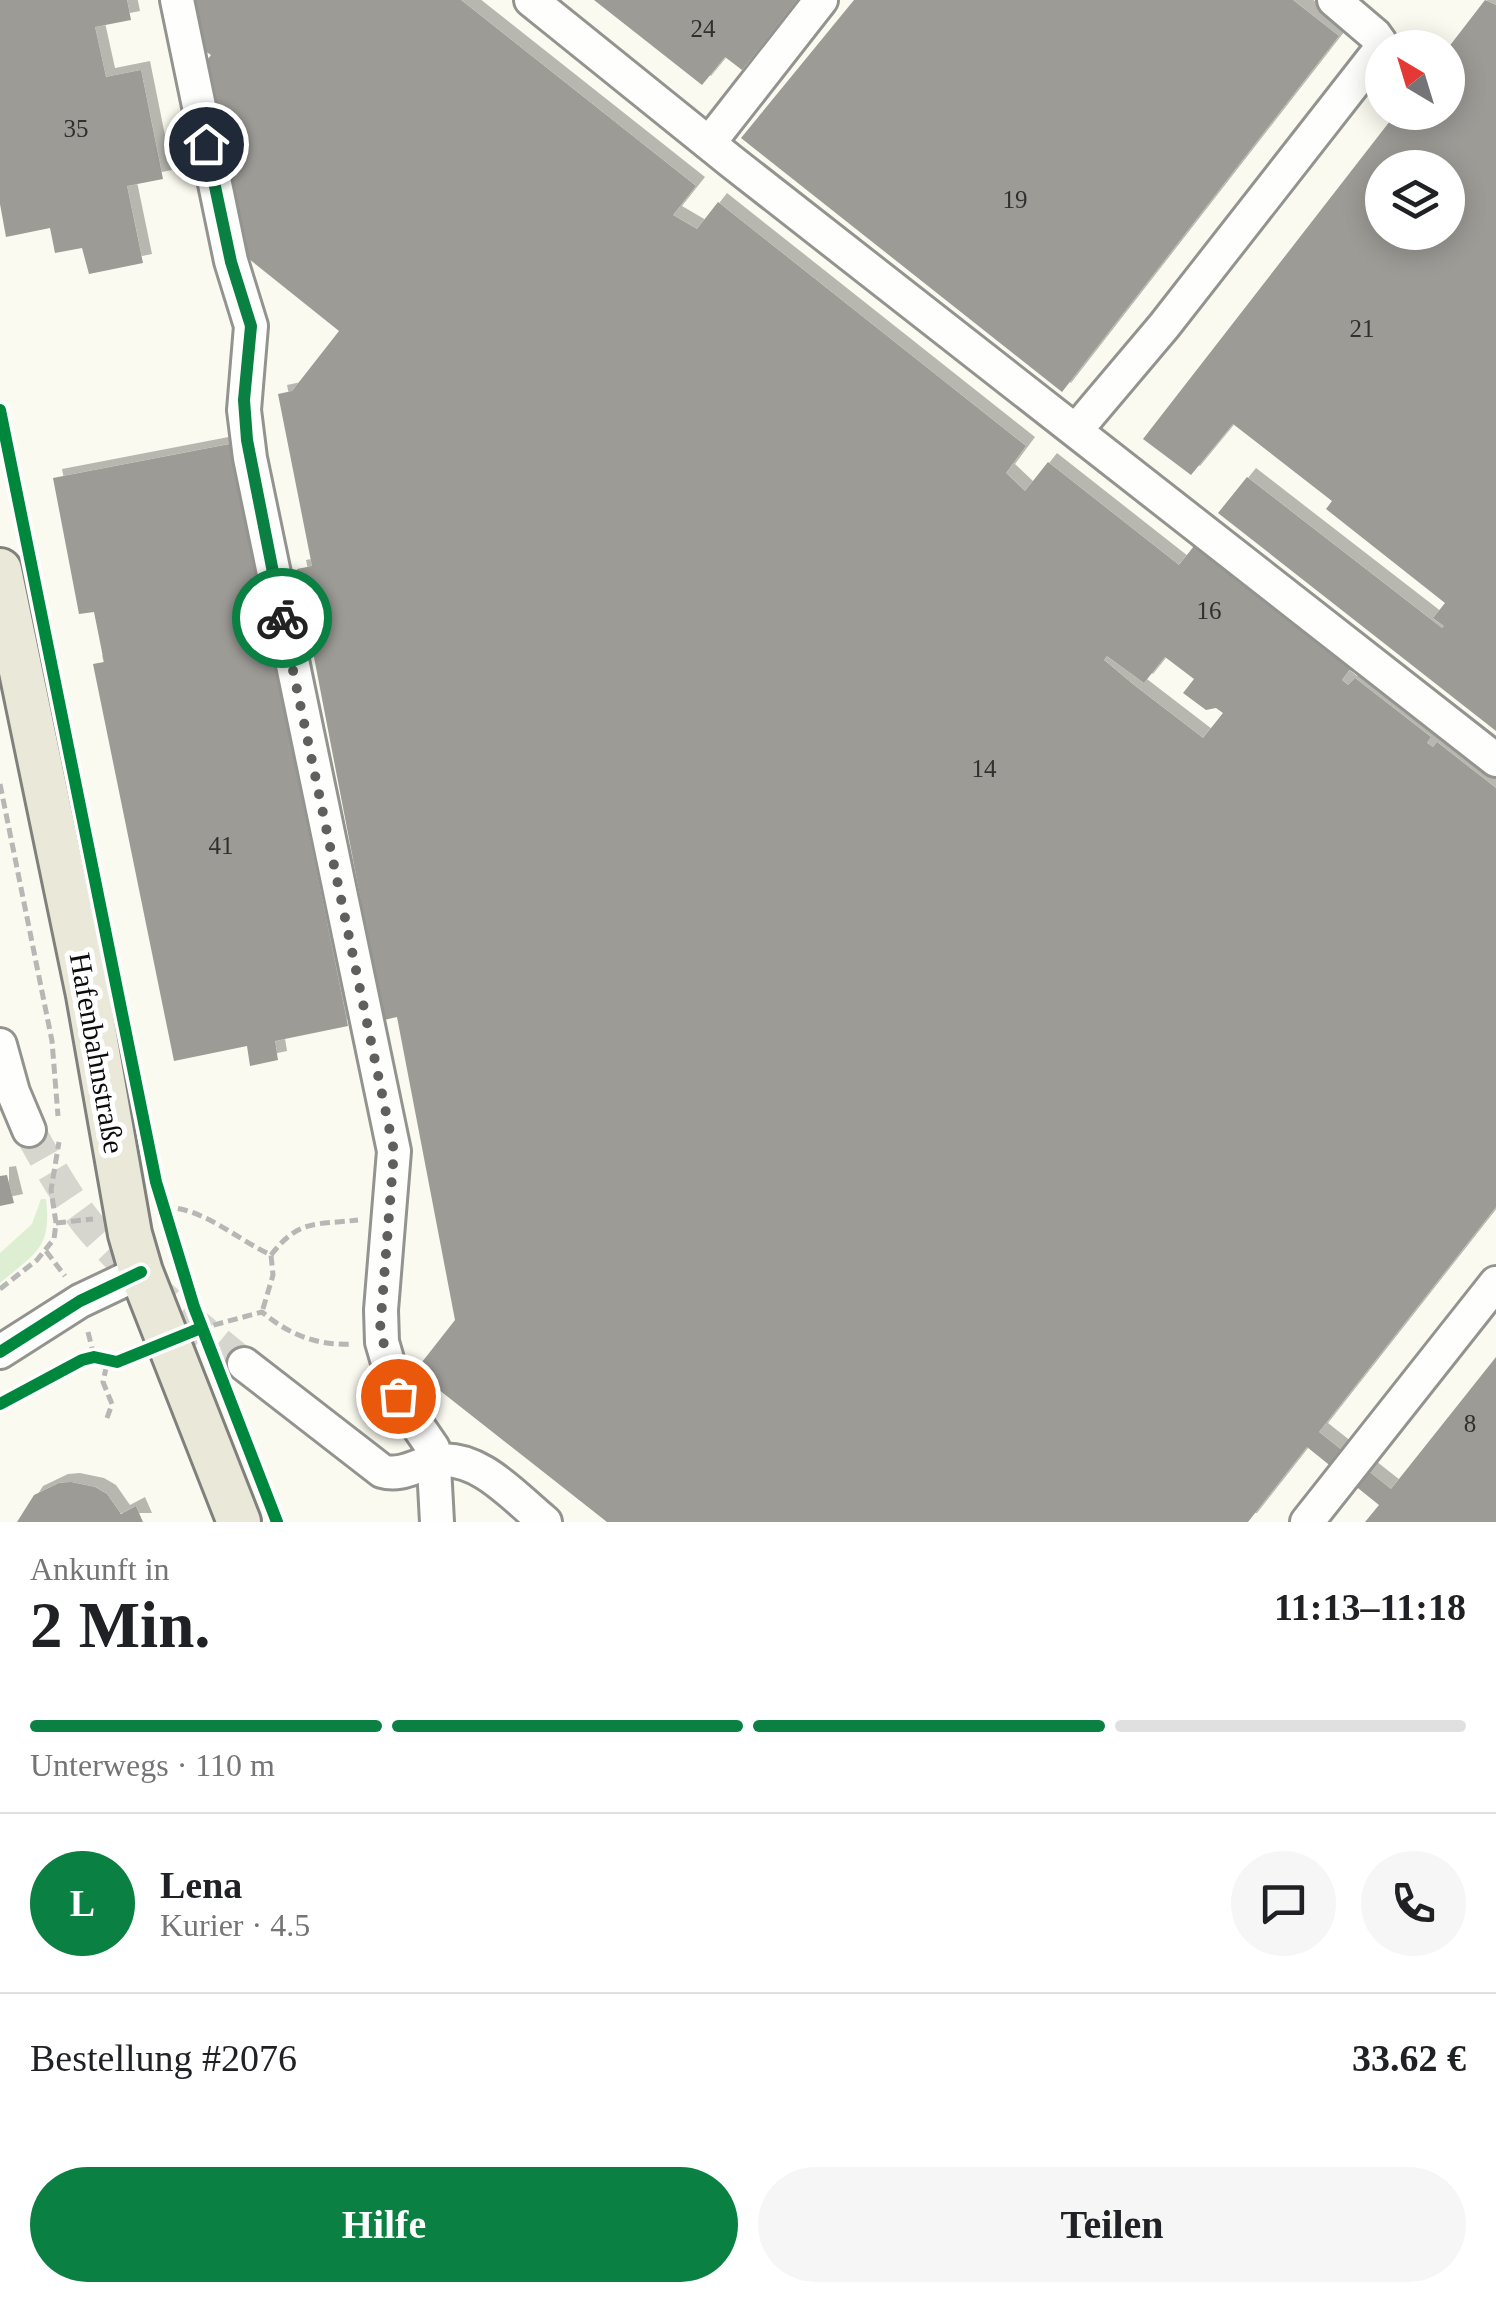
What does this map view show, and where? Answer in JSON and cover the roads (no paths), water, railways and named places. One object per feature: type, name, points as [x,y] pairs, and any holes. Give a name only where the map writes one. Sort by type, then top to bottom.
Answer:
[{"type":"main road","name":"Hafenbahnstraße","points":[[0,570],[12,690],[88,995],[128,1224],[142,1272],[239,1522]]},
{"type":"street","points":[[176,0],[231,262],[251,326],[244,410],[250,458],[394,1151],[381,1310],[382,1342],[394,1388],[431,1444],[436,1522]]},
{"type":"street","points":[[531,0],[1496,760]]},
{"type":"street","points":[[709,143],[821,0]]},
{"type":"street","points":[[1077,429],[1164,326],[1379,50],[1380,42],[1375,35],[1334,0]]},
{"type":"street","points":[[0,1045],[13,1092],[49,1127]]},
{"type":"street","points":[[0,1352],[80,1301],[142,1272]]},
{"type":"street","points":[[1307,1522],[1496,1283]]},
{"type":"street","points":[[244,1364],[382,1471],[397,1474],[435,1461],[458,1460],[472,1465],[545,1522]]},
{"type":"tunnel","points":[[29,1130],[74,1206],[109,1248],[244,1364]]}]
